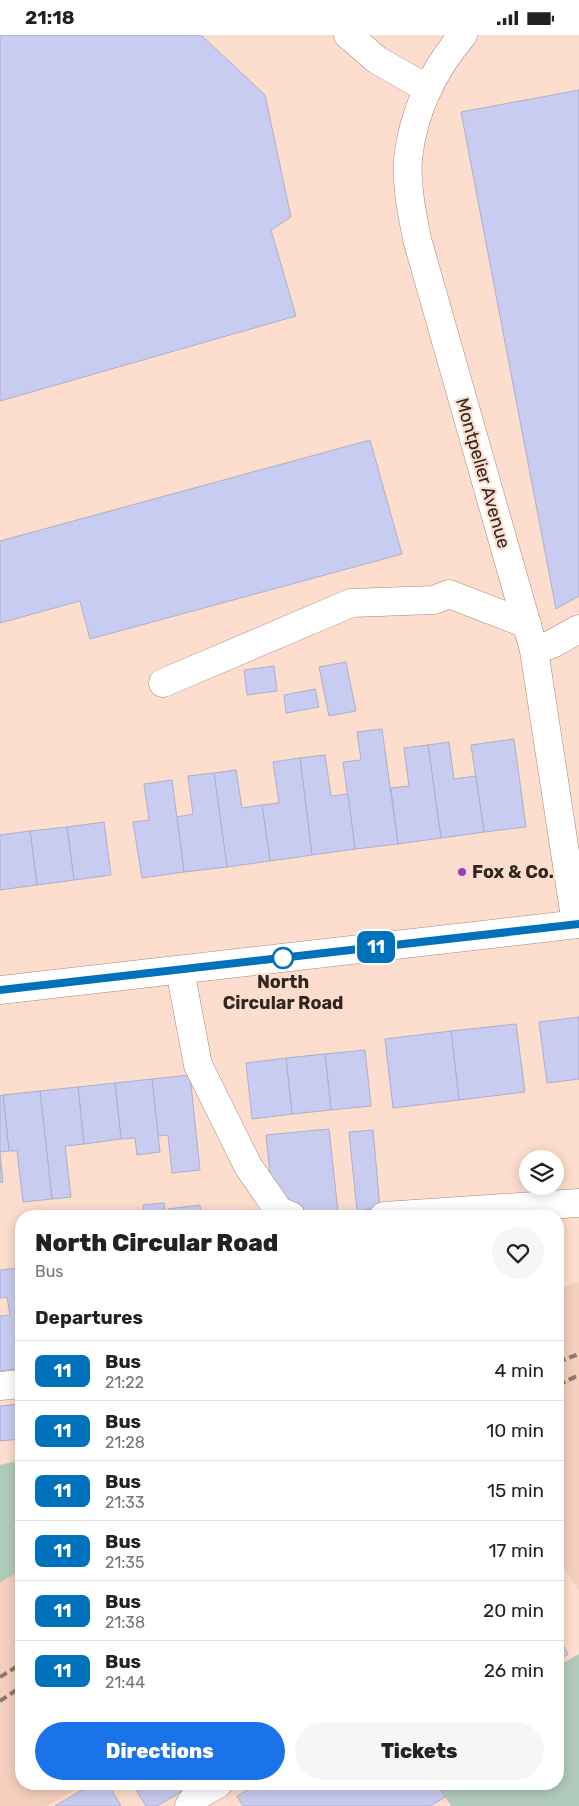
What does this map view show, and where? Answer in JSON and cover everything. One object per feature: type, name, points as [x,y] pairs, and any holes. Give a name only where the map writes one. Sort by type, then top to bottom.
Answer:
[{"type":"street","points":[[348,35],[377,60],[428,89]]},
{"type":"street","name":"Montpelier Avenue","points":[[463,35],[446,56],[419,109],[408,160],[410,202],[417,239],[478,458],[528,623],[578,924]]},
{"type":"street","points":[[164,683],[351,603],[434,600],[449,594],[491,612],[528,623]]},
{"type":"street","points":[[534,650],[552,644],[579,629]]},
{"type":"street","points":[[0,990],[578,924]]},
{"type":"street","points":[[180,969],[198,1065],[248,1166],[278,1210]]},
{"type":"street","points":[[474,1210],[579,1203]]},
{"type":"street","points":[[0,1386],[15,1385]]},
{"type":"street","points":[[190,1806],[194,1797],[207,1790]]},
{"type":"shaded area","points":[[579,1282],[579,1591],[564,1568],[564,1287]]},
{"type":"shaded area","points":[[15,1574],[15,1790],[75,1790],[47,1806],[0,1806],[0,1583]]},
{"type":"green space","points":[[15,1461],[15,1574],[0,1583],[0,1465]]},
{"type":"green space","points":[[579,1654],[579,1806],[451,1806],[441,1790],[564,1790],[564,1663]]},
{"type":"building","points":[[0,35],[201,35],[265,95],[291,217],[271,230],[296,316],[0,401]]},
{"type":"building","points":[[579,90],[579,596],[556,609],[461,112]]},
{"type":"building","points":[[370,440],[402,554],[90,639],[80,601],[0,623],[0,541]]},
{"type":"building","points":[[346,662],[356,711],[329,716],[319,667]]},
{"type":"building","points":[[274,666],[277,691],[247,695],[244,670]]},
{"type":"building","points":[[315,689],[319,707],[286,713],[284,695]]},
{"type":"building","points":[[382,729],[398,844],[355,849],[343,762],[361,760],[357,732]]},
{"type":"building","points":[[514,739],[526,827],[484,832],[471,745]]},
{"type":"building","points":[[449,742],[454,779],[476,776],[484,832],[441,838],[428,745]]},
{"type":"building","points":[[428,745],[441,838],[398,844],[391,788],[409,786],[404,748]]},
{"type":"building","points":[[325,755],[331,796],[348,794],[355,849],[312,855],[300,758]]},
{"type":"building","points":[[300,758],[312,855],[270,861],[262,805],[279,803],[273,762]]},
{"type":"building","points":[[236,770],[242,808],[262,805],[270,861],[227,867],[214,773]]},
{"type":"building","points":[[214,773],[227,867],[184,872],[177,817],[193,814],[188,776]]},
{"type":"building","points":[[172,780],[184,872],[142,878],[133,822],[149,820],[144,784]]},
{"type":"building","points":[[104,822],[111,875],[74,880],[67,827]]},
{"type":"building","points":[[67,827],[74,880],[37,885],[30,831]]},
{"type":"building","points":[[30,831],[37,885],[0,890],[0,835]]},
{"type":"building","points":[[579,1017],[579,1079],[547,1083],[539,1022]]},
{"type":"building","points":[[516,1024],[525,1092],[459,1100],[451,1031]]},
{"type":"building","points":[[451,1031],[459,1100],[393,1108],[385,1039]]},
{"type":"building","points":[[365,1050],[371,1106],[331,1110],[325,1054]]},
{"type":"building","points":[[325,1054],[331,1110],[292,1114],[286,1058]]},
{"type":"building","points":[[286,1058],[292,1114],[252,1119],[246,1063]]},
{"type":"building","points":[[190,1075],[200,1170],[172,1173],[168,1135],[158,1136],[152,1079]]},
{"type":"building","points":[[152,1079],[160,1152],[137,1155],[135,1138],[121,1139],[115,1083]]},
{"type":"building","points":[[115,1083],[121,1139],[84,1144],[78,1087]]},
{"type":"building","points":[[78,1087],[84,1144],[65,1146],[71,1197],[52,1199],[40,1091]]},
{"type":"building","points":[[40,1091],[52,1199],[23,1202],[17,1151],[9,1151],[3,1095]]},
{"type":"building","points":[[3,1095],[9,1151],[0,1152],[0,1096]]},
{"type":"building","points":[[329,1129],[338,1210],[292,1210],[271,1183],[266,1135]]},
{"type":"building","points":[[373,1130],[380,1208],[357,1210],[349,1132]]},
{"type":"building","points":[[0,1153],[3,1182],[0,1182]]},
{"type":"building","points":[[164,1203],[165,1210],[143,1210],[143,1205]]},
{"type":"building","points":[[200,1205],[200,1210],[168,1210]]},
{"type":"building","points":[[15,1268],[15,1369],[0,1371],[0,1316],[10,1315],[7,1297],[0,1298],[0,1270]]},
{"type":"building","points":[[15,1405],[15,1440],[0,1441],[0,1406]]},
{"type":"building","points":[[564,1647],[568,1654],[564,1657]]},
{"type":"building","points":[[82,1790],[112,1790],[121,1806],[55,1806]]},
{"type":"building","points":[[136,1790],[184,1790],[157,1806],[146,1806]]},
{"type":"building","points":[[248,1790],[441,1790],[445,1797],[430,1806],[243,1806],[237,1796]]},
{"type":"railway","points":[[564,1360],[579,1354]]},
{"type":"railway","points":[[564,1382],[579,1375]]},
{"type":"railway","points":[[0,1677],[15,1668]]},
{"type":"railway","points":[[0,1701],[15,1691]]},
{"type":"bus line","name":"11","points":[[0,990],[579,924]]},
{"type":"place","name":"Fox & Co.","points":[[462,872]]},
{"type":"place","name":"North Circular Road","points":[[283,958]]}]
